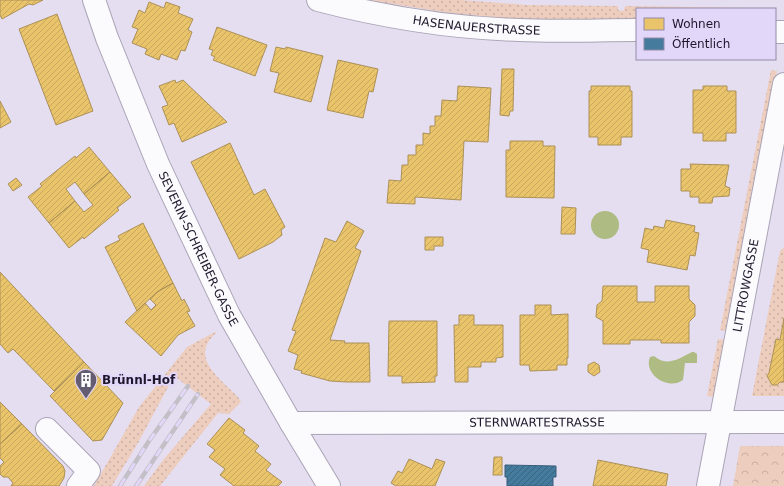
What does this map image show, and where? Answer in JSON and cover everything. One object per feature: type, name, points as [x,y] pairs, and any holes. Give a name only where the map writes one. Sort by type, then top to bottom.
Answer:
[{"type":"street","name":"SEVERIN-SCHREIBER-GASSE","points":[[94,0],[107,38],[158,164],[229,315],[290,423],[329,486]]},
{"type":"street","name":"HASENAUERSTRASSE","points":[[318,0],[385,15],[477,27],[518,30],[636,30]]},
{"type":"street","name":"LITTROWGASSE","points":[[708,486],[784,84]]},
{"type":"street","name":"STERNWARTESTRASSE","points":[[290,423],[784,422]]},
{"type":"street","points":[[47,429],[90,471],[78,486]]},
{"type":"green space","points":[[367,0],[461,0],[527,5],[618,6],[618,10],[624,11],[625,6],[752,8],[636,8],[636,19],[556,20],[500,18],[450,13]]},
{"type":"green space","points":[[771,70],[777,71],[727,331],[720,330]]},
{"type":"green space","points":[[784,247],[784,318],[780,340],[776,339],[769,373],[767,376],[772,385],[777,385],[780,382],[784,382],[784,396],[752,396],[780,251]]},
{"type":"green space","points":[[215,332],[216,333],[208,342],[205,351],[206,359],[210,368],[241,402],[229,414],[218,413],[160,486],[144,486],[163,460],[211,404],[174,376],[138,443],[112,486],[94,486],[139,407],[187,347]]},
{"type":"green space","points":[[718,339],[725,340],[714,397],[707,396]]},
{"type":"green space","points":[[740,446],[784,446],[784,486],[733,486]]},
{"type":"shaded area","points":[[605,211],[615,215],[619,225],[615,235],[605,239],[595,235],[591,225],[595,215]]},
{"type":"shaded area","points":[[692,352],[697,354],[697,363],[685,363],[683,380],[677,383],[664,382],[658,379],[653,375],[650,369],[650,357],[654,356],[663,361],[673,361]]},
{"type":"building: Wohnen","points":[[0,0],[43,0],[33,5],[29,4],[2,19],[0,15]]},
{"type":"building: Wohnen","points":[[149,2],[164,8],[166,2],[180,7],[178,13],[193,19],[188,30],[192,32],[185,51],[181,50],[177,60],[161,54],[159,60],[145,54],[147,49],[132,43],[138,29],[132,27],[139,10],[145,13]]},
{"type":"building: Wohnen","points":[[57,14],[93,111],[56,125],[19,29]]},
{"type":"building: Wohnen","points":[[217,27],[267,45],[255,76],[213,60],[215,57],[211,55],[213,50],[209,49]]},
{"type":"building: Wohnen","points":[[276,47],[285,49],[286,47],[323,56],[311,102],[274,92],[279,73],[270,71]]},
{"type":"building: Wohnen","points":[[338,60],[378,69],[373,92],[369,91],[363,118],[327,110]]},
{"type":"building: Wohnen","points":[[502,69],[514,69],[513,111],[510,111],[509,116],[500,115]]},
{"type":"building: Wohnen","points":[[175,80],[176,83],[183,80],[227,122],[182,142],[174,123],[169,125],[162,107],[168,105],[159,86]]},
{"type":"building: Wohnen","points":[[458,86],[491,88],[488,142],[464,141],[461,200],[415,197],[415,204],[387,203],[389,180],[401,181],[402,165],[408,165],[408,155],[416,155],[416,145],[423,145],[423,133],[430,134],[430,126],[435,126],[435,116],[441,116],[442,100],[457,101]]},
{"type":"building: Wohnen","points":[[591,86],[630,86],[630,91],[632,91],[632,137],[621,137],[621,145],[598,145],[598,137],[589,137],[589,91],[591,91]]},
{"type":"building: Wohnen","points":[[703,86],[727,86],[727,91],[736,91],[736,133],[726,133],[726,141],[703,141],[703,133],[693,133],[693,90],[703,90]]},
{"type":"building: Wohnen","points":[[0,101],[11,122],[0,128]]},
{"type":"building: Wohnen","points":[[510,141],[543,141],[543,146],[555,146],[554,198],[506,197],[506,150],[510,150]]},
{"type":"building: Wohnen","points":[[230,143],[254,195],[265,189],[285,227],[281,230],[282,235],[273,242],[239,259],[191,162]]},
{"type":"building: Wohnen","points":[[89,147],[110,172],[84,194],[75,182],[66,189],[75,201],[49,223],[28,197],[42,186],[40,184],[75,156],[76,158]]},
{"type":"building: Wohnen","points":[[690,164],[729,165],[725,186],[730,188],[729,196],[713,197],[712,203],[699,203],[699,197],[690,197],[690,191],[681,191],[681,169],[691,169]]},
{"type":"building: Wohnen","points":[[110,172],[131,197],[117,208],[119,210],[84,239],[83,237],[69,248],[49,223],[75,201],[84,212],[93,205],[84,194]]},
{"type":"building: Wohnen","points":[[16,178],[22,185],[13,191],[8,184]]},
{"type":"building: Wohnen","points":[[562,207],[576,208],[575,234],[561,234]]},
{"type":"building: Wohnen","points":[[666,220],[695,226],[694,232],[699,233],[695,256],[690,255],[687,270],[647,262],[649,250],[641,248],[645,228],[653,230],[654,226],[664,228]]},
{"type":"building: Wohnen","points":[[347,221],[364,231],[355,248],[361,251],[330,340],[345,341],[344,343],[369,343],[370,382],[330,381],[301,373],[302,371],[294,369],[298,355],[288,351],[296,331],[292,330],[325,238],[336,242]]},
{"type":"building: Wohnen","points":[[143,223],[173,283],[157,292],[137,311],[105,247],[120,240],[118,236]]},
{"type":"building: Wohnen","points":[[425,237],[443,237],[443,246],[434,246],[434,250],[425,250]]},
{"type":"building: Wohnen","points":[[0,272],[84,362],[54,391],[13,349],[8,353],[0,344]]},
{"type":"building: Wohnen","points":[[173,283],[182,301],[184,299],[190,311],[187,312],[195,326],[178,335],[161,356],[125,322],[145,303],[151,310],[156,305],[150,299],[157,292]]},
{"type":"building: Wohnen","points":[[603,286],[637,286],[637,302],[655,302],[655,286],[689,286],[689,299],[695,305],[695,316],[689,322],[689,343],[661,343],[661,340],[630,340],[630,344],[603,344],[603,321],[596,317],[597,305],[602,301]]},
{"type":"building: Wohnen","points":[[535,305],[551,305],[551,315],[568,314],[567,365],[557,365],[557,370],[530,371],[529,365],[520,365],[520,315],[535,315]]},
{"type":"building: Wohnen","points":[[459,315],[474,315],[474,325],[503,325],[503,357],[496,358],[496,362],[481,362],[481,367],[468,367],[468,382],[455,382],[454,325],[459,325]]},
{"type":"building: Wohnen","points":[[784,318],[784,382],[780,382],[777,385],[772,385],[767,376],[769,373],[776,339],[780,340]]},
{"type":"building: Wohnen","points":[[389,321],[437,321],[437,376],[435,376],[435,382],[402,383],[402,376],[388,376]]},
{"type":"building: Wohnen","name":"Brünnl-Hof","points":[[84,362],[123,403],[102,440],[93,441],[50,396]]},
{"type":"building: Wohnen","points":[[594,362],[599,365],[600,372],[594,376],[588,372],[588,365]]},
{"type":"building: Wohnen","points":[[0,402],[22,424],[0,444]]},
{"type":"building: Wohnen","points":[[229,418],[245,430],[243,433],[259,446],[255,451],[271,464],[266,470],[282,482],[278,486],[234,486],[220,475],[225,469],[209,457],[215,450],[207,444]]},
{"type":"building: Wohnen","points":[[22,424],[63,466],[65,471],[64,478],[59,486],[11,486],[13,483],[8,477],[3,477],[0,474],[0,466],[4,462],[0,458],[0,444]]},
{"type":"building: Wohnen","points":[[494,457],[502,457],[502,475],[493,475]]},
{"type":"building: Wohnen","points":[[409,459],[432,469],[436,459],[445,462],[435,486],[396,486],[391,483],[398,471],[402,473]]},
{"type":"building: Wohnen","points":[[598,460],[668,474],[666,486],[593,486]]},
{"type":"building: Öffentlich","points":[[505,465],[556,466],[556,477],[553,477],[553,486],[507,486]]},
{"type":"railway","points":[[120,486],[149,441],[188,386]]},
{"type":"railway","points":[[136,486],[198,394]]},
{"type":"place","name":"Brünnl-Hof","points":[[86,400]]}]
